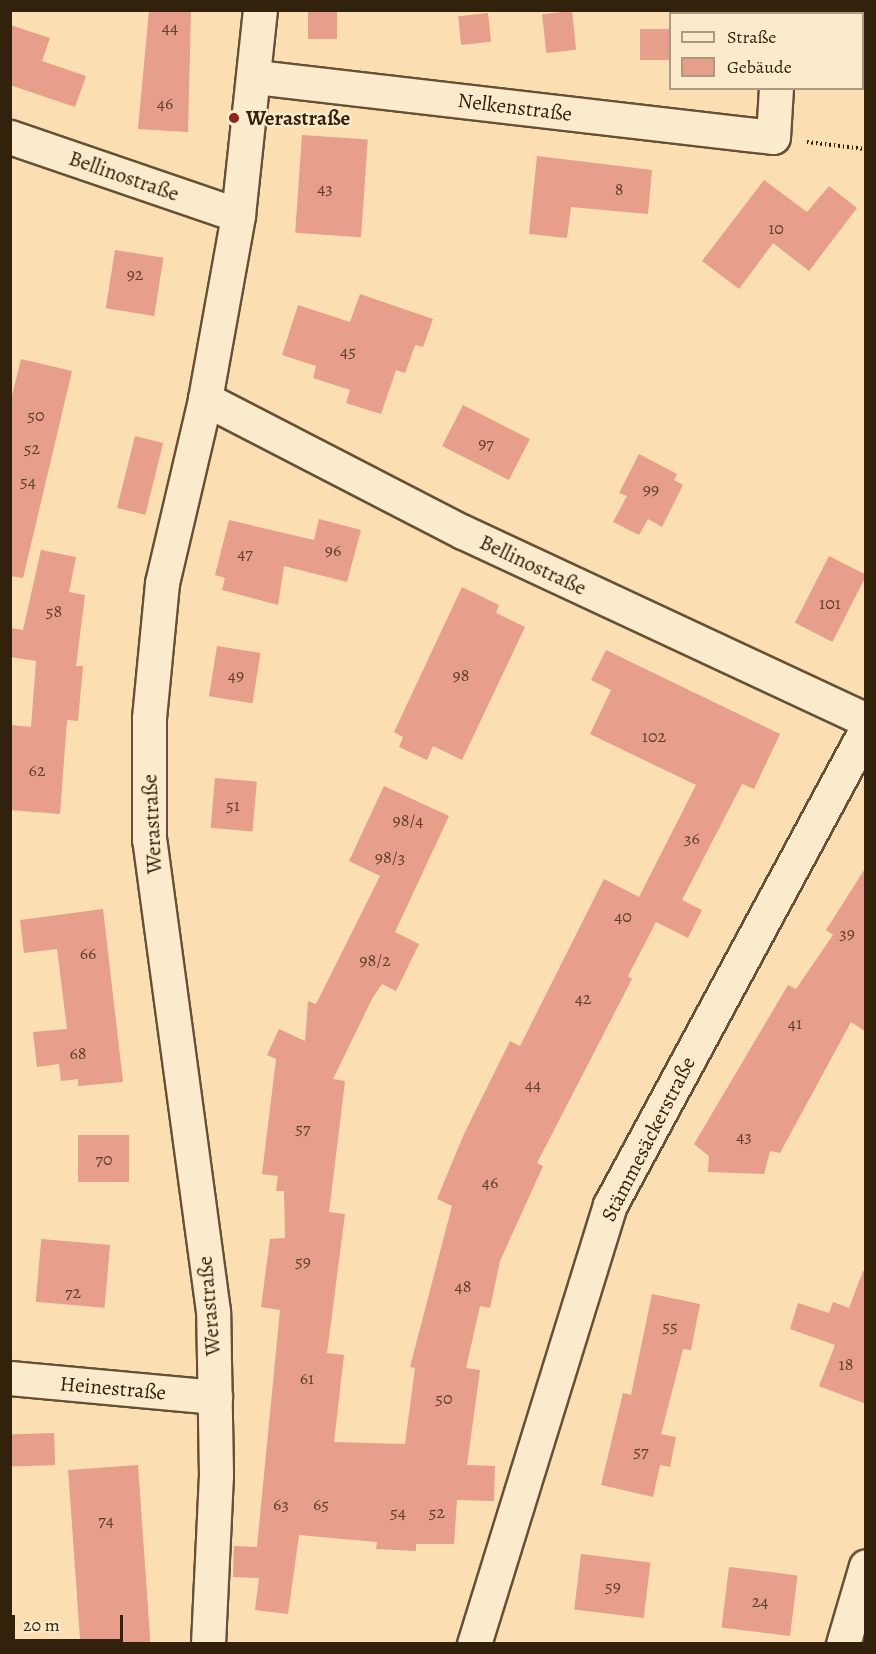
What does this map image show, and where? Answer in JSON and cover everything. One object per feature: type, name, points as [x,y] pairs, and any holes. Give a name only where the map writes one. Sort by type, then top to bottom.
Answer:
[{"type":"street","name":"Werastraße","points":[[208,1644],[215,1397],[213,1311],[149,840],[149,718],[162,583],[205,399],[238,215],[256,77],[260,10]]},
{"type":"street","name":"Nelkenstraße","points":[[256,77],[773,137]]},
{"type":"street","points":[[773,137],[776,90]]},
{"type":"street","name":"Bellinostraße","points":[[10,137],[238,215]]},
{"type":"street","name":"Bellinostraße","points":[[205,399],[464,532],[866,720]]},
{"type":"street","name":"Stämmesäckerstraße","points":[[474,1644],[610,1205],[866,730]]},
{"type":"street","name":"Heinestraße","points":[[10,1378],[215,1397]]},
{"type":"street","points":[[843,1644],[866,1566]]},
{"type":"path","points":[[773,137],[866,149]]},
{"type":"building","points":[[149,10],[191,10],[188,132],[138,129]]},
{"type":"building","points":[[308,10],[337,10],[337,39],[308,39]]},
{"type":"building","points":[[572,11],[576,50],[546,53],[542,14]]},
{"type":"building","points":[[488,13],[491,42],[461,45],[458,16]]},
{"type":"building","points":[[10,25],[50,38],[42,61],[86,76],[75,107],[10,85]]},
{"type":"building","points":[[640,29],[669,29],[669,60],[640,60]]},
{"type":"building","points":[[302,135],[368,140],[361,237],[295,233]]},
{"type":"building","points":[[537,156],[652,170],[648,214],[571,207],[567,238],[529,234]]},
{"type":"building","points":[[764,180],[807,212],[829,186],[857,208],[809,271],[773,243],[739,289],[702,261]]},
{"type":"building","points":[[115,250],[163,258],[154,316],[106,308]]},
{"type":"building","points":[[360,294],[433,319],[423,347],[415,345],[405,373],[396,370],[381,414],[346,403],[350,390],[313,378],[316,366],[282,355],[298,305],[350,322]]},
{"type":"building","points":[[21,359],[72,371],[23,578],[10,576],[10,404]]},
{"type":"building","points":[[463,405],[530,439],[509,480],[442,446]]},
{"type":"building","points":[[135,436],[163,443],[145,515],[117,508]]},
{"type":"building","points":[[639,454],[677,474],[674,480],[683,485],[662,527],[648,519],[639,535],[613,522],[627,496],[619,493]]},
{"type":"building","points":[[319,519],[361,530],[347,582],[284,566],[278,605],[222,590],[225,578],[215,575],[229,520],[314,540]]},
{"type":"building","points":[[41,550],[76,557],[69,592],[85,595],[76,666],[83,666],[78,721],[67,720],[60,814],[10,810],[10,725],[31,727],[36,661],[10,657],[10,628],[23,630]]},
{"type":"building","points":[[829,556],[866,575],[832,642],[795,623]]},
{"type":"building","points":[[462,587],[499,605],[496,613],[525,627],[462,760],[433,746],[427,760],[399,747],[403,737],[394,732]]},
{"type":"building","points":[[217,646],[260,653],[252,703],[209,696]]},
{"type":"building","points":[[606,650],[780,734],[754,789],[742,784],[682,900],[702,910],[688,938],[656,922],[628,976],[632,979],[537,1163],[543,1166],[500,1261],[490,1308],[480,1306],[466,1368],[480,1370],[467,1465],[495,1466],[494,1501],[457,1500],[454,1544],[416,1544],[416,1551],[376,1549],[377,1542],[299,1535],[288,1614],[255,1610],[259,1578],[233,1577],[234,1546],[257,1547],[280,1310],[261,1307],[270,1239],[285,1238],[284,1191],[276,1191],[278,1176],[262,1174],[276,1059],[267,1055],[279,1029],[305,1041],[308,1001],[316,1004],[380,876],[349,861],[384,786],[449,816],[395,932],[419,944],[396,991],[382,984],[373,997],[333,1079],[345,1081],[329,1212],[345,1214],[327,1353],[344,1355],[334,1442],[405,1444],[415,1368],[410,1367],[452,1206],[437,1199],[464,1134],[510,1041],[520,1046],[604,879],[639,897],[696,785],[590,734],[611,690],[591,680]]},
{"type":"building","points":[[215,778],[257,782],[252,831],[211,828]]},
{"type":"building","points":[[866,867],[866,1032],[851,1022],[780,1153],[770,1151],[764,1174],[708,1172],[709,1156],[694,1144],[788,985],[796,989],[833,935],[826,930]]},
{"type":"building","points":[[103,909],[123,1082],[78,1086],[78,1079],[61,1081],[59,1064],[37,1067],[33,1032],[67,1029],[57,949],[24,953],[20,920]]},
{"type":"building","points":[[78,1135],[129,1135],[129,1182],[78,1182]]},
{"type":"building","points":[[41,1239],[110,1245],[105,1308],[36,1302]]},
{"type":"building","points":[[863,1271],[866,1272],[866,1404],[819,1386],[835,1345],[790,1329],[798,1303],[829,1313],[833,1302],[849,1308]]},
{"type":"building","points":[[652,1294],[700,1304],[691,1350],[683,1349],[661,1434],[676,1437],[670,1467],[660,1465],[653,1497],[601,1485],[623,1393],[631,1395]]},
{"type":"building","points":[[54,1433],[55,1465],[11,1467],[10,1435]]},
{"type":"building","points":[[138,1465],[150,1644],[80,1644],[68,1470]]},
{"type":"building","points":[[581,1554],[650,1563],[644,1618],[574,1610]]},
{"type":"building","points":[[729,1567],[797,1575],[790,1636],[722,1628]]},
{"type":"place","name":"Werastraße","points":[[234,118]]}]
